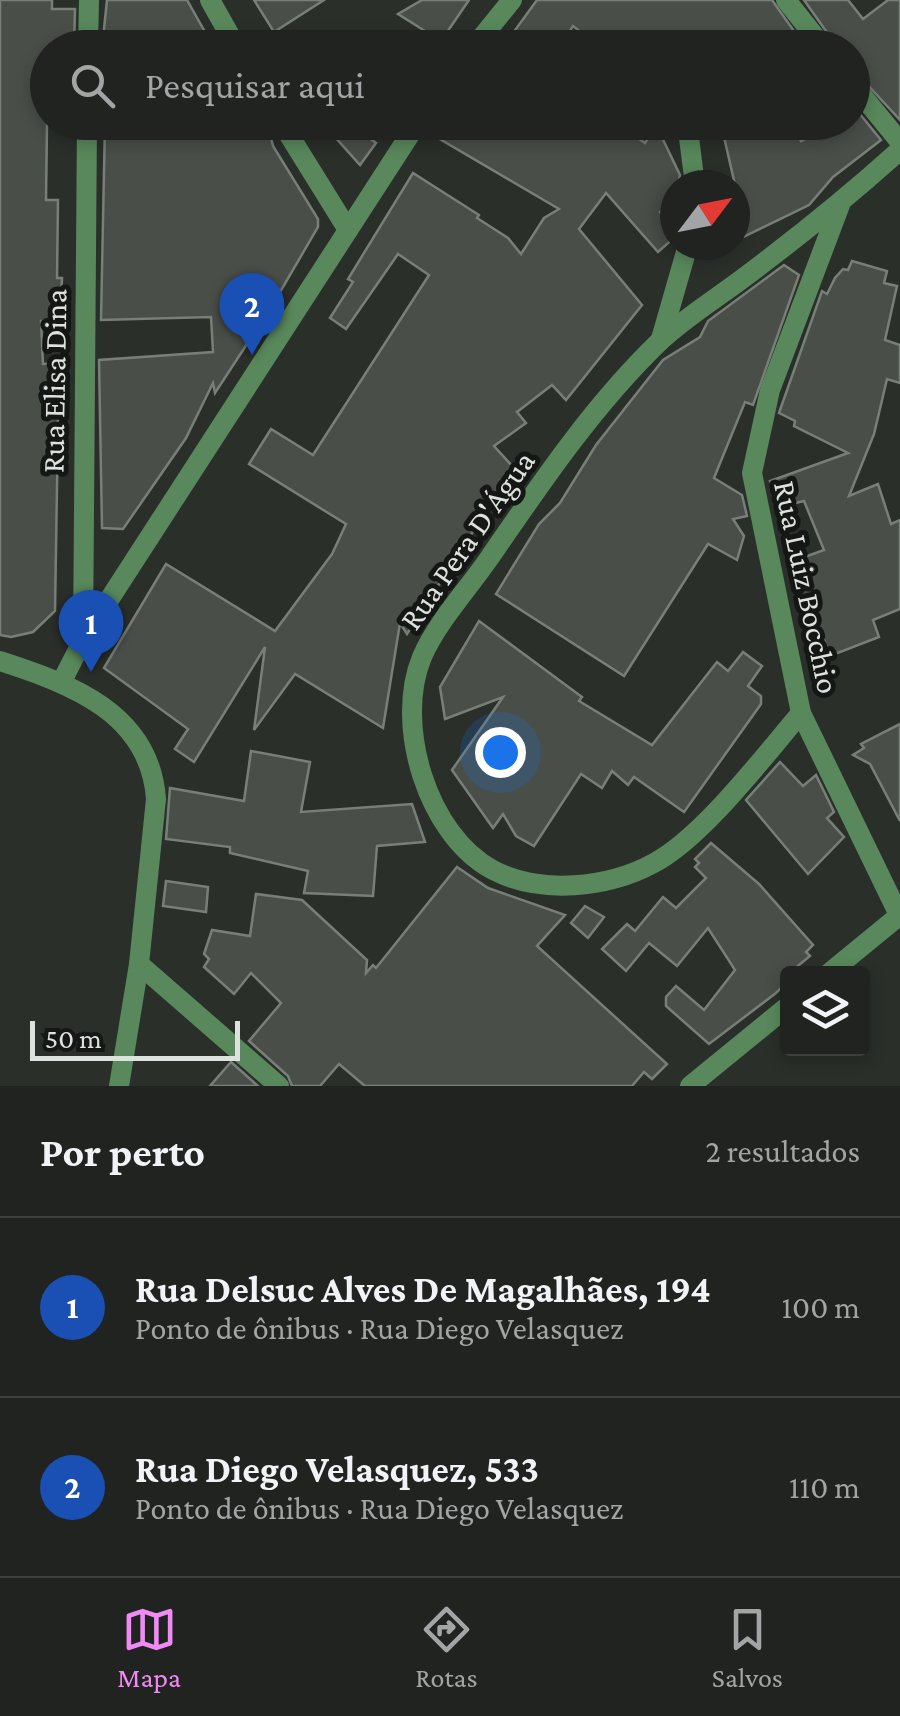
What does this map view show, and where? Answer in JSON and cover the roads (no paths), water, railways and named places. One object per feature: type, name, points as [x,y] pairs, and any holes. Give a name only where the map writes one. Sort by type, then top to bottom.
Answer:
[{"type":"street","points":[[88,30],[89,0]]},
{"type":"street","points":[[210,0],[227,30]]},
{"type":"street","points":[[488,30],[512,0]]},
{"type":"street","points":[[786,0],[810,30]]},
{"type":"street","points":[[870,104],[900,142]]},
{"type":"street","name":"Rua Elisa Dina","points":[[83,640],[88,140]]},
{"type":"street","points":[[292,140],[348,230]]},
{"type":"street","points":[[62,681],[83,640],[406,140]]},
{"type":"street","points":[[689,140],[692,170]]},
{"type":"street","name":"Rua Pera D'Água","points":[[802,713],[694,832],[656,862],[616,878],[571,886],[531,883],[491,870],[455,836],[425,787],[409,720],[422,657],[532,497],[616,387],[661,340],[840,204],[900,150]]},
{"type":"street","name":"Rua Luiz Bocchio","points":[[840,204],[776,372],[752,473],[802,713],[900,915]]},
{"type":"street","points":[[661,340],[684,260]]},
{"type":"street","points":[[0,660],[62,681],[109,707],[140,744],[154,773],[156,799],[139,964],[118,1086]]},
{"type":"street","points":[[838,966],[900,915]]},
{"type":"street","points":[[139,964],[279,1086]]},
{"type":"street","points":[[690,1086],[780,1013]]},
{"type":"place","name":"Rua Diego Velasquez, 533","points":[[252,355]]},
{"type":"place","name":"Rua Delsuc Alves De Magalhães, 194","points":[[91,672]]}]
